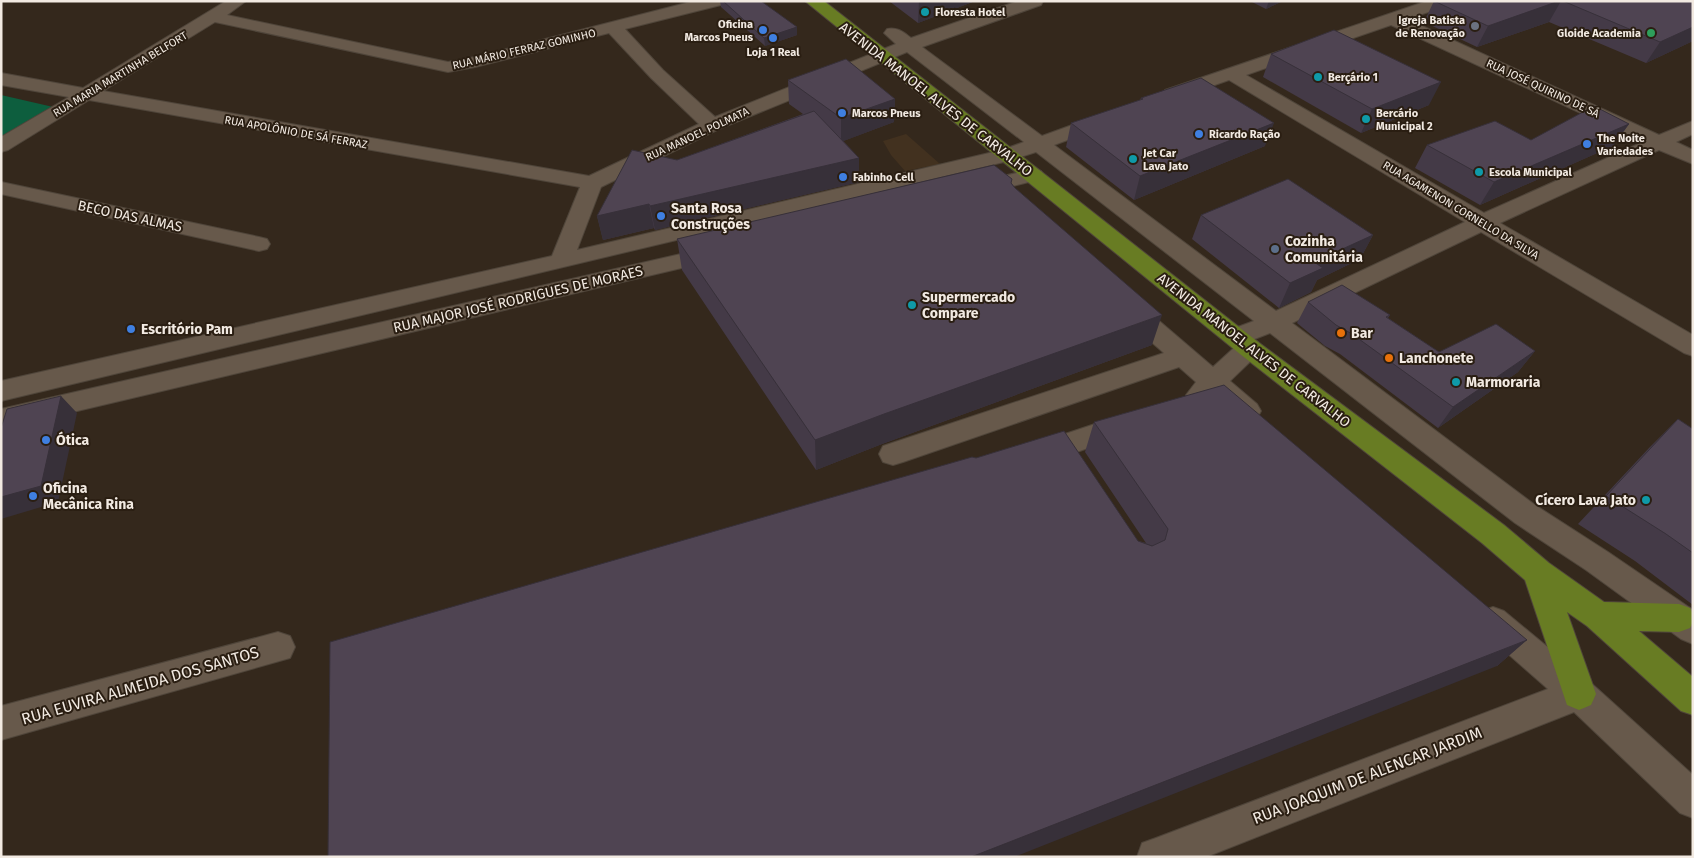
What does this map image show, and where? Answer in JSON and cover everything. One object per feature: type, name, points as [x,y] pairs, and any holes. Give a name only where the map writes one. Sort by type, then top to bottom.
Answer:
[{"type":"main road","name":"AVENIDA MANOEL ALVES DE CARVALHO","points":[[813,1],[1243,343],[1493,534],[1538,572],[1598,616],[1693,699]]},
{"type":"main road","points":[[1538,572],[1579,694]]},
{"type":"main road","points":[[1598,616],[1686,624]]},
{"type":"street","name":"RUA MARIA MARTINHA BELFORT","points":[[1,146],[238,1]]},
{"type":"street","name":"RUA MÁRIO FERRAZ GOMINHO","points":[[214,17],[390,57],[448,67],[614,28],[715,1]]},
{"type":"street","points":[[902,38],[987,1]]},
{"type":"street","points":[[902,38],[1035,1]]},
{"type":"street","points":[[1157,100],[1230,73],[1444,1]]},
{"type":"street","name":"RUA JOSÉ QUIRINO DE SÁ","points":[[1393,19],[1693,158]]},
{"type":"street","points":[[614,28],[657,74],[712,125]]},
{"type":"street","name":"RUA MANOEL POLMATA","points":[[592,183],[872,49],[902,38]]},
{"type":"street","name":"AVENIDA MANOEL ALVES DE CARVALHO","points":[[902,38],[1525,514],[1686,624]]},
{"type":"street","name":"RUA AGAMENON CORNELLO DA SILVA","points":[[1230,73],[1693,347]]},
{"type":"street","name":"RUA APOLÔNIO DE SÁ FERRAZ","points":[[1,79],[592,183]]},
{"type":"street","name":"RUA MAJOR JOSÉ RODRIGUES DE MORAES","points":[[4,397],[648,240],[1008,155],[1121,114]]},
{"type":"street","points":[[1180,404],[1195,398],[1213,383],[1243,343],[1274,322],[1482,223],[1693,127]]},
{"type":"street","points":[[956,194],[1034,175]]},
{"type":"street","points":[[561,261],[592,183]]},
{"type":"street","name":"BECO DAS ALMAS","points":[[1,188],[259,244]]},
{"type":"street","points":[[648,240],[657,267]]},
{"type":"street","name":"RUA MAJOR JOSÉ RODRIGUES DE MORAES","points":[[1,420],[734,248]]},
{"type":"street","points":[[1108,290],[1267,428]]},
{"type":"street","points":[[894,454],[1183,356]]},
{"type":"street","points":[[1035,455],[1144,418]]},
{"type":"street","points":[[1063,446],[1079,471]]},
{"type":"street","points":[[1493,534],[1525,514]]},
{"type":"street","points":[[1472,603],[1579,694],[1693,800]]},
{"type":"street","name":"RUA EUVIRA ALMEIDA DOS SANTOS","points":[[1,723],[278,647]]},
{"type":"street","name":"RUA JOAQUIM DE ALENCAR JARDIM","points":[[1156,857],[1579,694]]},
{"type":"shaded area","points":[[906,134],[940,164],[905,171],[891,155],[883,141]]},
{"type":"green space","points":[[1,95],[62,109],[1,142]]},
{"type":"building","points":[[723,1],[761,1],[797,27],[764,38]]},
{"type":"building","points":[[1434,1],[1559,1],[1488,26]]},
{"type":"building","points":[[1563,1],[1693,1],[1693,27],[1660,42]]},
{"type":"building","points":[[1334,30],[1441,82],[1372,109],[1271,54]]},
{"type":"building","points":[[846,59],[895,99],[841,118],[788,80]]},
{"type":"building","points":[[1201,78],[1274,123],[1140,176],[1071,123],[1143,99],[1141,98]]},
{"type":"building","points":[[1594,106],[1629,124],[1494,182],[1427,145],[1495,121],[1531,140]]},
{"type":"building","points":[[814,111],[859,158],[650,206],[649,204],[597,216],[632,150],[677,160]]},
{"type":"building","name":"Supermercado Compare","points":[[994,165],[1012,179],[1011,183],[1015,188],[1162,315],[815,440],[677,239]]},
{"type":"building","points":[[1288,179],[1373,235],[1314,262],[1323,268],[1290,283],[1201,215]]},
{"type":"building","points":[[1342,285],[1390,315],[1386,317],[1439,352],[1496,324],[1535,351],[1453,407],[1352,334],[1336,325],[1308,302]]},
{"type":"building","points":[[1224,385],[1527,640],[971,857],[328,857],[330,642],[972,457],[976,458],[1064,431],[1138,541],[1152,546],[1165,540],[1168,529],[1094,422]]},
{"type":"building","points":[[61,396],[41,486],[1,497],[1,428],[7,409]]},
{"type":"building","points":[[1678,419],[1693,429],[1693,553],[1606,496]]},
{"type":"place","name":"Floresta Hotel","points":[[925,12]]},
{"type":"place","name":"Igreja Batista de Renovação","points":[[1475,26]]},
{"type":"place","name":"Oficina Marcos Pneus","points":[[763,30]]},
{"type":"place","name":"Gloide Academia","points":[[1651,33]]},
{"type":"place","name":"Loja 1 Real","points":[[773,38]]},
{"type":"place","name":"Berçário 1","points":[[1318,77]]},
{"type":"place","name":"Marcos Pneus","points":[[842,113]]},
{"type":"place","name":"Bercário Municipal 2","points":[[1366,119]]},
{"type":"place","name":"Ricardo Ração","points":[[1199,134]]},
{"type":"place","name":"The Noite Variedades","points":[[1587,144]]},
{"type":"place","name":"Jet Car Lava Jato","points":[[1133,159]]},
{"type":"place","name":"Escola Municipal","points":[[1479,172]]},
{"type":"place","name":"Fabinho Cell","points":[[843,177]]},
{"type":"place","name":"Santa Rosa Construções","points":[[661,216]]},
{"type":"place","name":"Cozinha Comunitária","points":[[1275,249]]},
{"type":"place","name":"Supermercado Compare","points":[[912,305]]},
{"type":"place","name":"Escritório Pam","points":[[131,329]]},
{"type":"place","name":"Bar","points":[[1341,333]]},
{"type":"place","name":"Lanchonete","points":[[1389,358]]},
{"type":"place","name":"Marmoraria","points":[[1456,382]]},
{"type":"place","name":"Ótica","points":[[46,440]]},
{"type":"place","name":"Oficina Mecânica Rina","points":[[33,496]]},
{"type":"place","name":"Cícero Lava Jato","points":[[1646,500]]}]
